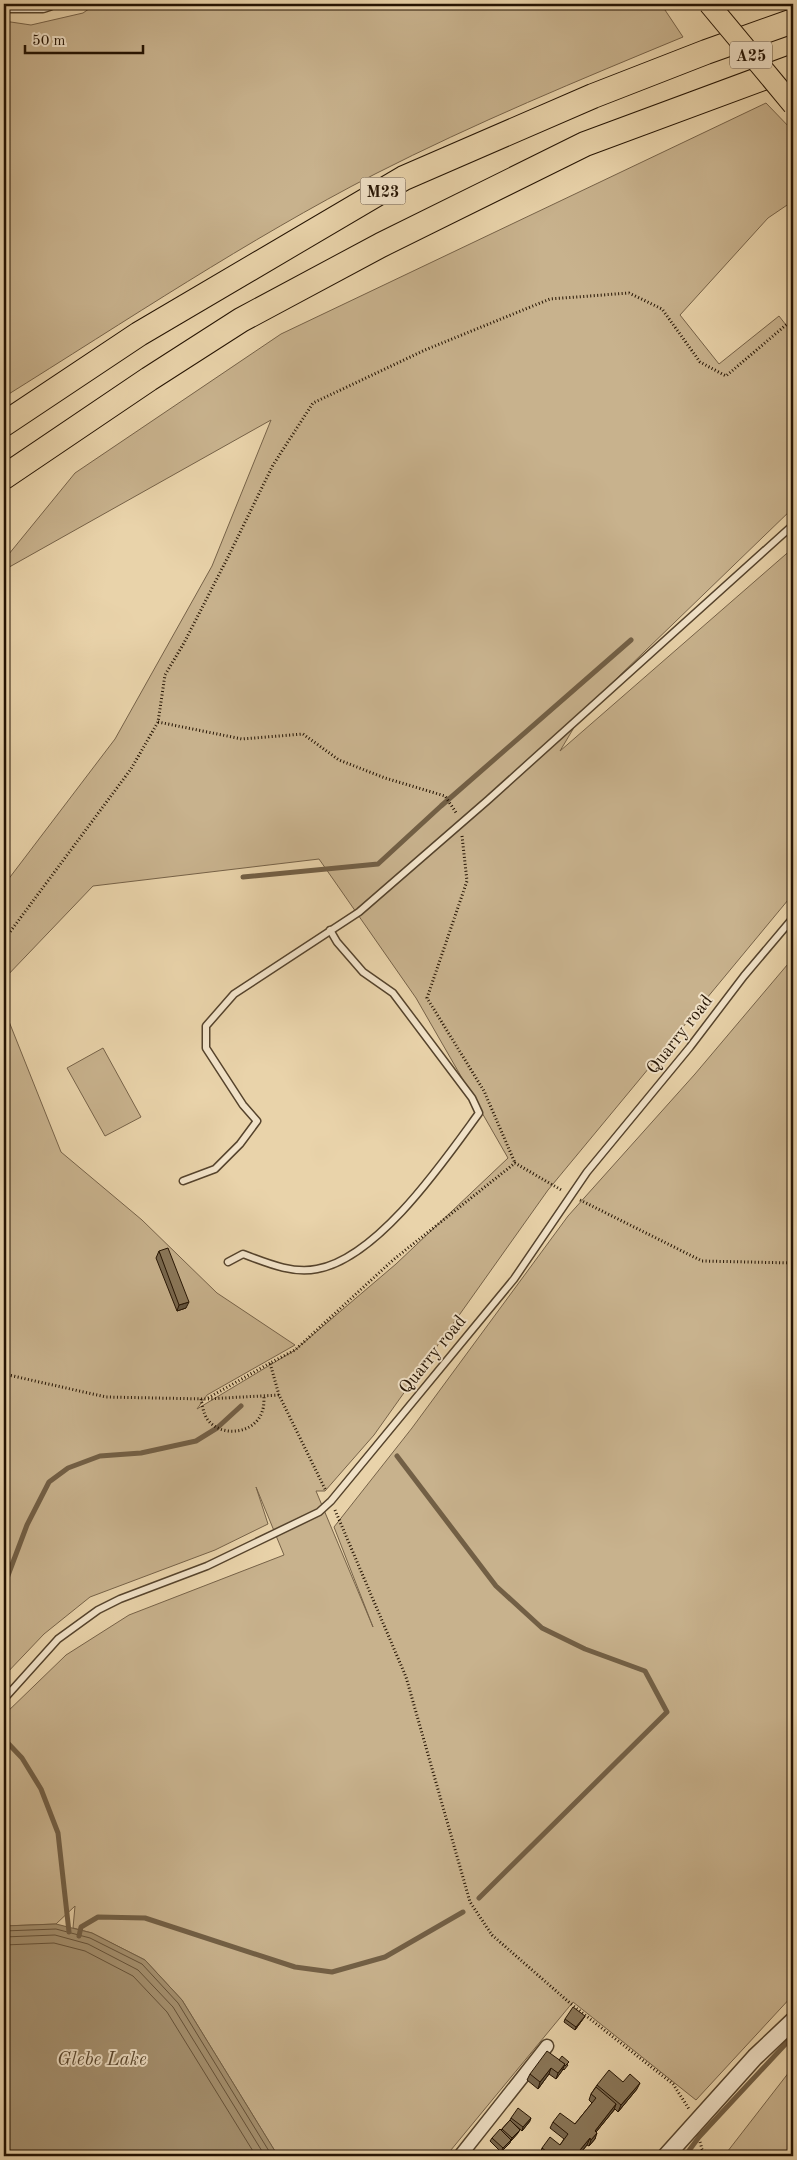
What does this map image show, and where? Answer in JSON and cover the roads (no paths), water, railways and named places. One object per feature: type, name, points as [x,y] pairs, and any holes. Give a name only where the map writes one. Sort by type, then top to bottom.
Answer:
[{"type":"highway","name":"M23","points":[[4,424],[139,334],[404,178],[593,96],[706,52],[793,21]]},
{"type":"highway","name":"M23","points":[[4,477],[149,379],[241,320],[381,245],[585,144],[793,67]]},
{"type":"main road","name":"A25","points":[[709,4],[793,105]]},
{"type":"street","points":[[4,6],[43,6],[49,4]]},
{"type":"street","points":[[666,2156],[755,2057],[793,2021]]},
{"type":"street","points":[[460,2156],[548,2046]]},
{"type":"lane","points":[[183,1181],[215,1169],[240,1144],[257,1121],[206,1048],[206,1026],[234,994],[358,912],[462,822],[793,525]]},
{"type":"lane","name":"Quarry road","points":[[4,1699],[58,1639],[98,1610],[120,1599],[207,1566],[319,1512],[331,1501],[514,1279],[570,1196],[744,976],[793,918]]},
{"type":"lane","points":[[228,1262],[244,1254],[286,1269],[317,1269],[354,1255],[393,1220],[441,1164],[479,1113],[472,1098],[393,993],[363,972],[337,942],[330,930]]},
{"type":"water","name":"Glebe Lake","points":[[56,1924],[92,1933],[145,1960],[182,2000],[278,2156],[4,2156],[4,1926]]},
{"type":"waterway","points":[[243,877],[378,864],[441,806],[631,640]]},
{"type":"waterway","points":[[4,1586],[27,1525],[49,1482],[68,1468],[100,1456],[141,1453],[196,1441],[217,1428],[241,1406]]},
{"type":"waterway","points":[[397,1456],[496,1586],[542,1628],[585,1649],[645,1671],[667,1712],[479,1898]]},
{"type":"waterway","points":[[4,1739],[22,1758],[41,1789],[58,1833],[69,1932]]},
{"type":"waterway","points":[[79,1936],[81,1927],[98,1917],[145,1918],[295,1967],[332,1972],[385,1957],[463,1912]]},
{"type":"waterway","points":[[685,2156],[699,2137],[793,2036]]}]
